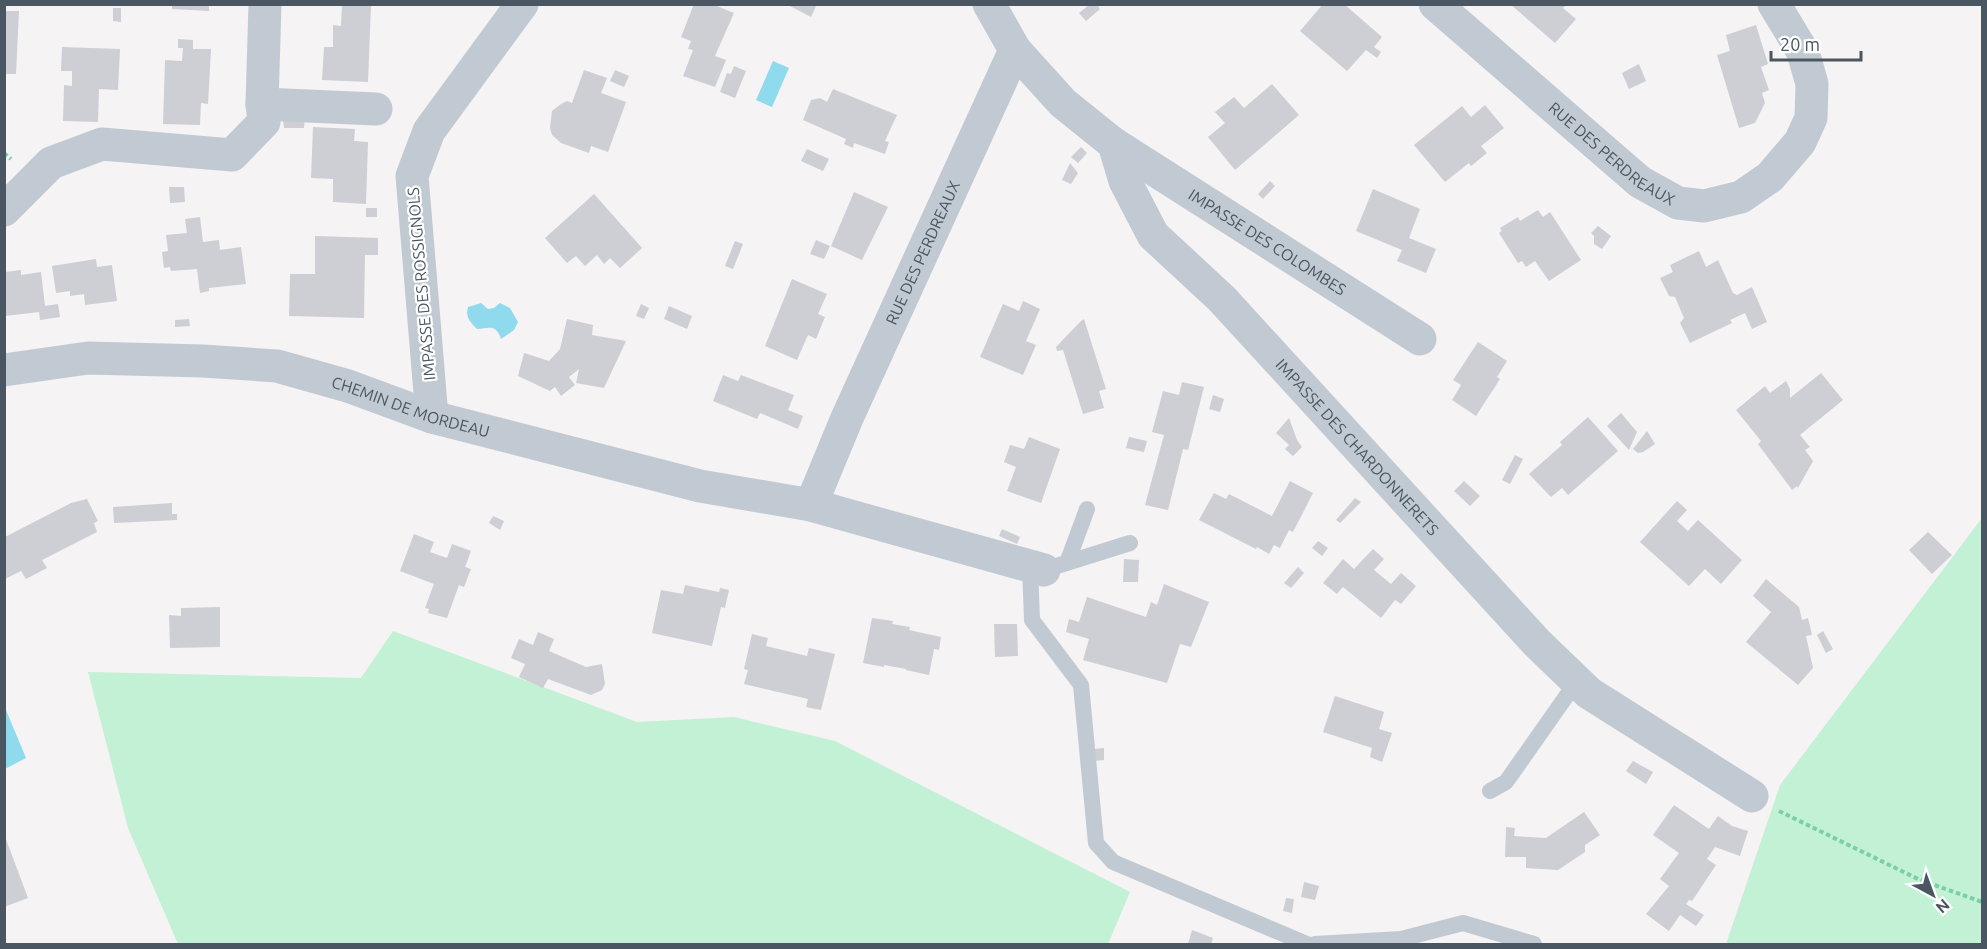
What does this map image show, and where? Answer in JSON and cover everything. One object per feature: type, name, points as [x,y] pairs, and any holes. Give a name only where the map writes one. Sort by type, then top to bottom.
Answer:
[{"type":"street","points":[[4,210],[51,162],[102,144],[232,155],[264,122],[262,104],[265,4]]},
{"type":"street","name":"IMPASSE DES ROSSIGNOLS","points":[[432,417],[412,176],[429,130],[522,4]]},
{"type":"street","points":[[989,4],[1015,50],[1063,103],[1113,144]]},
{"type":"street","name":"RUE DES PERDREAUX","points":[[1435,4],[1640,182],[1678,203],[1704,206],[1742,197],[1770,177],[1800,142],[1811,118],[1812,84],[1803,52],[1774,4]]},
{"type":"street","name":"RUE DES PERDREAUX","points":[[812,505],[846,418],[1015,50]]},
{"type":"street","points":[[262,104],[376,109]]},
{"type":"street","name":"IMPASSE DES COLOMBES","points":[[1113,144],[1420,339]]},
{"type":"street","name":"IMPASSE DES CHARDONNERETS","points":[[1113,144],[1125,181],[1153,235],[1222,299],[1537,643],[1589,693],[1752,796]]},
{"type":"street","name":"CHEMIN DE MORDEAU","points":[[4,370],[88,358],[202,361],[277,366],[348,386],[432,417],[700,486],[812,505],[1047,566]]},
{"type":"lane","points":[[1087,509],[1047,566],[1032,620],[1080,684],[1096,843],[1113,862],[1307,945]]},
{"type":"lane","points":[[1047,566],[1130,543]]},
{"type":"lane","points":[[1490,791],[1506,782],[1577,681]]},
{"type":"lane","points":[[1315,945],[1401,939],[1463,923],[1534,945]]},
{"type":"path","points":[[1752,796],[1918,879],[1983,902]]},
{"type":"green space","points":[[1982,518],[1982,944],[1726,944],[1780,785]]},
{"type":"green space","points":[[393,631],[637,722],[734,717],[835,741],[1130,892],[1108,944],[178,944],[128,828],[88,672],[361,678]]},
{"type":"water","points":[[773,61],[789,68],[772,107],[756,100]]},
{"type":"water","points":[[481,303],[488,309],[500,303],[510,308],[518,322],[514,330],[501,339],[495,329],[477,329],[469,319],[467,311],[468,307]]},
{"type":"water","points":[[6,710],[26,758],[5,769],[4,711]]},
{"type":"building","points":[[172,4],[209,4],[209,11],[172,9]]},
{"type":"building","points":[[342,4],[371,5],[368,82],[322,80],[324,47],[333,47],[333,25],[341,26]]},
{"type":"building","points":[[694,4],[712,4],[734,13],[715,56],[726,60],[715,87],[683,76],[693,50],[688,49],[691,41],[681,37]]},
{"type":"building","points":[[786,4],[817,4],[811,17]]},
{"type":"building","points":[[1090,4],[1097,4],[1100,9],[1086,21],[1079,13]]},
{"type":"building","points":[[1323,4],[1344,4],[1382,37],[1374,47],[1381,52],[1377,58],[1366,50],[1347,71],[1300,31]]},
{"type":"building","points":[[1510,4],[1567,4],[1563,8],[1576,19],[1555,43]]},
{"type":"building","points":[[113,8],[121,8],[121,22],[113,21]]},
{"type":"building","points":[[4,11],[19,11],[16,74],[4,74]]},
{"type":"building","points":[[1756,25],[1768,64],[1761,67],[1769,90],[1762,93],[1765,103],[1755,123],[1739,128],[1717,55],[1730,51],[1726,35]]},
{"type":"building","points":[[178,39],[193,40],[193,49],[211,49],[208,104],[201,103],[200,125],[163,124],[165,60],[182,61],[183,48],[178,48]]},
{"type":"building","points":[[62,47],[120,49],[118,90],[99,89],[98,122],[63,121],[64,85],[72,86],[72,71],[61,71]]},
{"type":"building","points":[[1639,64],[1646,81],[1629,89],[1622,73]]},
{"type":"building","points":[[734,66],[746,71],[735,98],[720,92],[727,73],[731,74]]},
{"type":"building","points":[[584,70],[607,78],[601,93],[626,102],[608,152],[591,146],[589,153],[561,143],[552,135],[550,128],[552,111],[567,101],[572,103]]},
{"type":"building","points":[[615,70],[629,76],[624,87],[610,81]]},
{"type":"building","points":[[1272,84],[1299,115],[1235,170],[1208,137],[1225,123],[1215,112],[1234,97],[1244,108]]},
{"type":"building","points":[[833,89],[897,115],[885,141],[889,142],[885,154],[854,143],[853,148],[844,144],[846,139],[803,120],[811,100],[820,98],[827,102]]},
{"type":"building","points":[[1485,105],[1504,128],[1481,146],[1487,153],[1471,166],[1469,163],[1445,182],[1414,145],[1462,106],[1471,117]]},
{"type":"building","points":[[305,111],[304,128],[284,128],[283,119]]},
{"type":"building","points":[[313,127],[355,129],[354,141],[368,142],[366,204],[333,202],[333,179],[311,178]]},
{"type":"building","points":[[1081,147],[1087,153],[1078,163],[1071,157]]},
{"type":"building","points":[[807,149],[829,159],[823,171],[801,161]]},
{"type":"building","points":[[1070,163],[1078,173],[1071,184],[1062,180]]},
{"type":"building","points":[[1270,181],[1275,186],[1263,199],[1258,194]]},
{"type":"building","points":[[169,187],[184,187],[185,202],[170,203]]},
{"type":"building","points":[[1373,189],[1420,209],[1409,238],[1436,249],[1426,273],[1397,261],[1402,250],[1356,231]]},
{"type":"building","points":[[854,192],[888,207],[862,260],[831,246]]},
{"type":"building","points":[[594,194],[642,248],[620,268],[610,258],[604,264],[597,255],[585,266],[576,256],[567,263],[545,238]]},
{"type":"building","points":[[366,208],[377,208],[377,217],[366,217]]},
{"type":"building","points":[[1538,210],[1543,217],[1550,212],[1581,260],[1549,281],[1535,261],[1526,267],[1522,261],[1518,263],[1499,233],[1502,231],[1500,228],[1518,217],[1520,221]]},
{"type":"building","points":[[200,217],[203,242],[219,240],[220,250],[241,247],[246,284],[209,288],[209,291],[200,293],[197,269],[171,271],[170,267],[164,268],[162,252],[168,251],[166,235],[187,233],[185,219]]},
{"type":"building","points":[[1598,226],[1611,236],[1602,249],[1594,244],[1594,236],[1591,233]]},
{"type":"building","points":[[315,236],[378,238],[378,255],[365,255],[364,318],[289,316],[290,274],[315,274]]},
{"type":"building","points":[[816,240],[830,246],[824,259],[810,254]]},
{"type":"building","points":[[735,241],[743,244],[733,269],[725,266]]},
{"type":"building","points":[[1699,251],[1706,267],[1718,260],[1733,293],[1737,295],[1752,287],[1767,322],[1752,329],[1745,313],[1730,320],[1732,323],[1690,343],[1680,323],[1684,318],[1675,297],[1669,296],[1660,278],[1673,272],[1670,265]]},
{"type":"building","points":[[96,259],[97,267],[112,265],[117,301],[85,305],[84,294],[70,296],[70,291],[56,293],[52,266]]},
{"type":"building","points":[[21,270],[21,275],[41,272],[45,306],[58,304],[60,317],[40,320],[39,312],[5,316],[5,272]]},
{"type":"building","points":[[792,279],[827,294],[818,314],[825,317],[816,339],[808,335],[797,360],[765,346]]},
{"type":"building","points":[[1023,301],[1040,309],[1026,341],[1036,345],[1023,375],[980,357],[1003,304],[1019,311]]},
{"type":"building","points":[[641,304],[649,308],[644,319],[636,316]]},
{"type":"building","points":[[669,306],[692,316],[687,329],[664,319]]},
{"type":"building","points":[[189,319],[190,326],[175,327],[175,320]]},
{"type":"building","points":[[567,319],[593,325],[592,335],[626,341],[604,388],[576,383],[579,369],[569,377],[575,385],[561,396],[555,387],[550,391],[518,376],[524,353],[549,361],[560,349]]},
{"type":"building","points":[[1084,319],[1106,389],[1099,391],[1104,408],[1083,414],[1063,350],[1057,351],[1056,347]]},
{"type":"building","points":[[1478,342],[1507,361],[1497,377],[1500,379],[1476,416],[1452,400],[1461,385],[1453,380]]},
{"type":"building","points":[[1821,373],[1843,400],[1800,435],[1810,447],[1805,450],[1813,461],[1798,488],[1797,486],[1792,490],[1758,444],[1761,441],[1736,410],[1765,386],[1770,393],[1786,381],[1790,389],[1790,398]]},
{"type":"building","points":[[723,375],[738,381],[741,375],[794,395],[788,410],[803,416],[798,429],[760,413],[757,419],[713,401]]},
{"type":"building","points":[[1182,382],[1204,387],[1188,450],[1183,449],[1168,510],[1145,505],[1164,435],[1152,432],[1163,391],[1179,395]]},
{"type":"building","points":[[1213,395],[1224,399],[1220,412],[1209,409]]},
{"type":"building","points":[[1621,413],[1637,432],[1629,450],[1607,426]]},
{"type":"building","points":[[1588,417],[1618,451],[1568,495],[1562,488],[1551,497],[1529,474],[1562,445],[1560,442]]},
{"type":"building","points":[[1289,418],[1302,447],[1293,456],[1285,449],[1289,445],[1276,433]]},
{"type":"building","points":[[1647,431],[1655,444],[1638,453],[1633,449]]},
{"type":"building","points":[[1029,437],[1060,449],[1041,503],[1007,491],[1016,467],[1004,462],[1010,445],[1024,449]]},
{"type":"building","points":[[1129,437],[1147,441],[1144,452],[1126,448]]},
{"type":"building","points":[[1515,455],[1523,459],[1510,484],[1502,480]]},
{"type":"building","points":[[1290,481],[1313,493],[1293,532],[1289,530],[1280,548],[1274,545],[1269,554],[1199,520],[1214,493],[1226,499],[1229,494],[1272,516]]},
{"type":"building","points":[[1464,481],[1480,496],[1470,506],[1454,491]]},
{"type":"building","points":[[1355,498],[1361,502],[1340,523],[1336,520]]},
{"type":"building","points":[[87,499],[98,521],[94,523],[97,532],[42,560],[47,568],[26,579],[21,571],[5,579],[5,537],[71,503]]},
{"type":"building","points":[[1677,501],[1687,510],[1677,521],[1688,531],[1698,520],[1742,560],[1721,584],[1705,569],[1689,586],[1640,542]]},
{"type":"building","points":[[172,503],[172,514],[177,514],[177,520],[114,523],[113,507]]},
{"type":"building","points":[[493,516],[504,521],[500,530],[489,523]]},
{"type":"building","points":[[1002,529],[1020,537],[1017,544],[999,536]]},
{"type":"building","points":[[1928,532],[1952,555],[1932,574],[1909,550]]},
{"type":"building","points":[[414,534],[434,542],[430,552],[447,558],[452,544],[471,551],[465,567],[471,569],[464,587],[459,585],[447,618],[428,613],[429,609],[425,608],[434,584],[400,571]]},
{"type":"building","points":[[1318,541],[1328,548],[1322,556],[1312,548]]},
{"type":"building","points":[[1373,549],[1384,559],[1374,570],[1391,584],[1401,573],[1416,586],[1401,604],[1395,600],[1381,618],[1343,587],[1337,594],[1323,583],[1343,559],[1354,569]]},
{"type":"building","points":[[1124,559],[1139,560],[1138,582],[1123,582]]},
{"type":"building","points":[[1298,567],[1304,573],[1291,588],[1284,583]]},
{"type":"building","points":[[1766,579],[1799,607],[1802,620],[1808,618],[1812,635],[1806,636],[1813,668],[1798,685],[1746,642],[1771,612],[1753,596]]},
{"type":"building","points":[[1164,584],[1209,602],[1191,647],[1180,644],[1167,683],[1083,660],[1089,639],[1066,632],[1069,619],[1079,622],[1087,597],[1146,617],[1151,602],[1157,605]]},
{"type":"building","points":[[685,585],[719,592],[720,588],[729,590],[725,608],[721,607],[712,646],[652,633],[661,590],[683,594]]},
{"type":"building","points":[[220,607],[220,647],[170,648],[169,615],[181,616],[181,608]]},
{"type":"building","points":[[872,618],[893,621],[892,624],[910,627],[909,630],[941,637],[939,650],[934,649],[929,675],[863,663]]},
{"type":"building","points":[[994,624],[1017,624],[1018,656],[995,657]]},
{"type":"building","points":[[1823,631],[1833,649],[1826,653],[1817,635]]},
{"type":"building","points":[[538,632],[554,639],[549,651],[586,667],[602,664],[605,684],[602,690],[591,695],[548,679],[543,688],[519,677],[525,664],[511,658],[519,639],[533,645]]},
{"type":"building","points":[[752,634],[768,638],[766,646],[807,656],[809,648],[835,654],[821,710],[806,707],[808,699],[744,684],[748,670],[744,669]]},
{"type":"building","points":[[1335,696],[1384,712],[1379,729],[1392,733],[1382,762],[1370,757],[1372,748],[1323,732]]},
{"type":"building","points":[[1104,748],[1104,760],[1094,761],[1093,749]]},
{"type":"building","points":[[1633,761],[1653,772],[1646,784],[1626,771]]},
{"type":"building","points":[[1674,805],[1709,829],[1718,816],[1732,826],[1748,831],[1740,856],[1715,847],[1707,859],[1716,865],[1692,901],[1689,900],[1686,904],[1704,915],[1696,926],[1680,915],[1669,931],[1646,914],[1669,886],[1660,879],[1679,853],[1653,835]]},
{"type":"building","points":[[1584,812],[1600,835],[1585,845],[1585,852],[1558,870],[1526,868],[1526,857],[1505,857],[1506,827],[1515,828],[1514,836],[1546,838]]},
{"type":"building","points":[[4,834],[28,898],[4,907]]},
{"type":"building","points":[[1304,882],[1319,886],[1315,900],[1301,897]]},
{"type":"building","points":[[1286,898],[1294,899],[1292,913],[1283,911]]},
{"type":"building","points":[[1192,930],[1213,938],[1211,944],[1188,944]]}]
